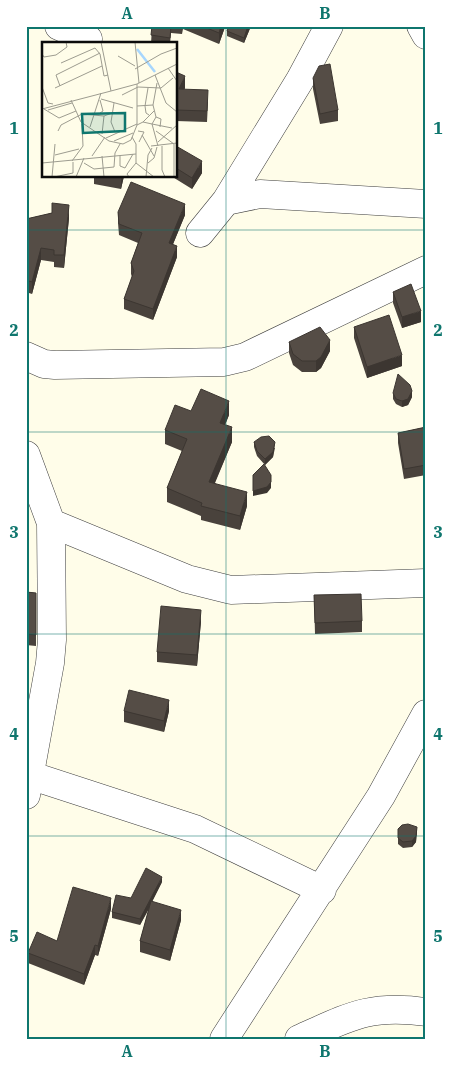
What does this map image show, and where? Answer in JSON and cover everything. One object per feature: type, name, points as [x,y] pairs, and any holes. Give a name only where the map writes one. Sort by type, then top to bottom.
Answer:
[{"type":"street","points":[[59,26],[88,39]]},
{"type":"street","points":[[200,233],[226,201],[300,80],[329,26]]},
{"type":"street","points":[[421,26],[426,35]]},
{"type":"street","points":[[226,201],[260,194],[426,204]]},
{"type":"street","points":[[26,356],[44,364],[55,365],[224,362],[245,357],[263,349],[426,270]]},
{"type":"street","points":[[26,455],[51,523],[50,663],[28,781],[195,829],[322,890]]},
{"type":"street","points":[[51,523],[187,579],[231,590],[426,582]]},
{"type":"street","points":[[224,1039],[381,796],[426,714]]},
{"type":"street","points":[[299,1039],[348,1016],[377,1009],[426,1012]]},
{"type":"building","points":[[152,26],[171,26],[170,38],[151,35]]},
{"type":"building","points":[[202,26],[221,26],[219,33]]},
{"type":"building","points":[[229,26],[248,26],[244,38],[227,31]]},
{"type":"building","points":[[330,64],[338,110],[320,114],[313,78],[319,66]]},
{"type":"building","points":[[178,73],[185,76],[179,89],[208,90],[207,111],[178,110]]},
{"type":"building","points":[[178,147],[202,161],[192,178],[178,169]]},
{"type":"building","points":[[131,182],[185,204],[169,243],[177,246],[153,309],[124,299],[134,271],[131,263],[142,233],[119,224],[118,212]]},
{"type":"building","points":[[52,203],[69,205],[64,255],[54,255],[54,250],[41,248],[32,282],[26,280],[26,219],[52,213]]},
{"type":"building","points":[[411,284],[421,311],[402,317],[393,292]]},
{"type":"building","points":[[389,315],[402,355],[367,367],[354,327]]},
{"type":"building","points":[[320,327],[330,340],[321,357],[316,361],[302,361],[293,354],[289,342]]},
{"type":"building","points":[[398,374],[410,385],[412,391],[408,399],[402,401],[396,399],[393,393]]},
{"type":"building","points":[[201,389],[229,401],[220,423],[232,427],[209,482],[247,492],[240,516],[201,506],[202,503],[167,488],[187,439],[165,430],[175,405],[191,411]]},
{"type":"building","points":[[426,427],[426,465],[404,469],[398,433]]},
{"type":"building","points":[[269,436],[275,442],[273,452],[265,459],[257,451],[254,442],[261,437]]},
{"type":"building","points":[[264,464],[271,475],[271,482],[267,487],[253,491],[253,475]]},
{"type":"building","points":[[26,592],[36,593],[36,635],[26,634]]},
{"type":"building","points":[[361,594],[362,621],[315,623],[314,595]]},
{"type":"building","points":[[161,606],[201,610],[197,655],[157,652]]},
{"type":"building","points":[[129,690],[169,700],[164,721],[124,711]]},
{"type":"building","points":[[408,824],[417,827],[416,836],[412,841],[403,842],[398,838],[398,829],[402,825]]},
{"type":"building","points":[[146,868],[162,877],[140,919],[112,912],[116,895],[131,898]]},
{"type":"building","points":[[73,887],[111,898],[98,946],[95,945],[84,974],[28,953],[37,932],[57,941]]},
{"type":"building","points":[[151,901],[181,910],[170,950],[140,941]]}]
